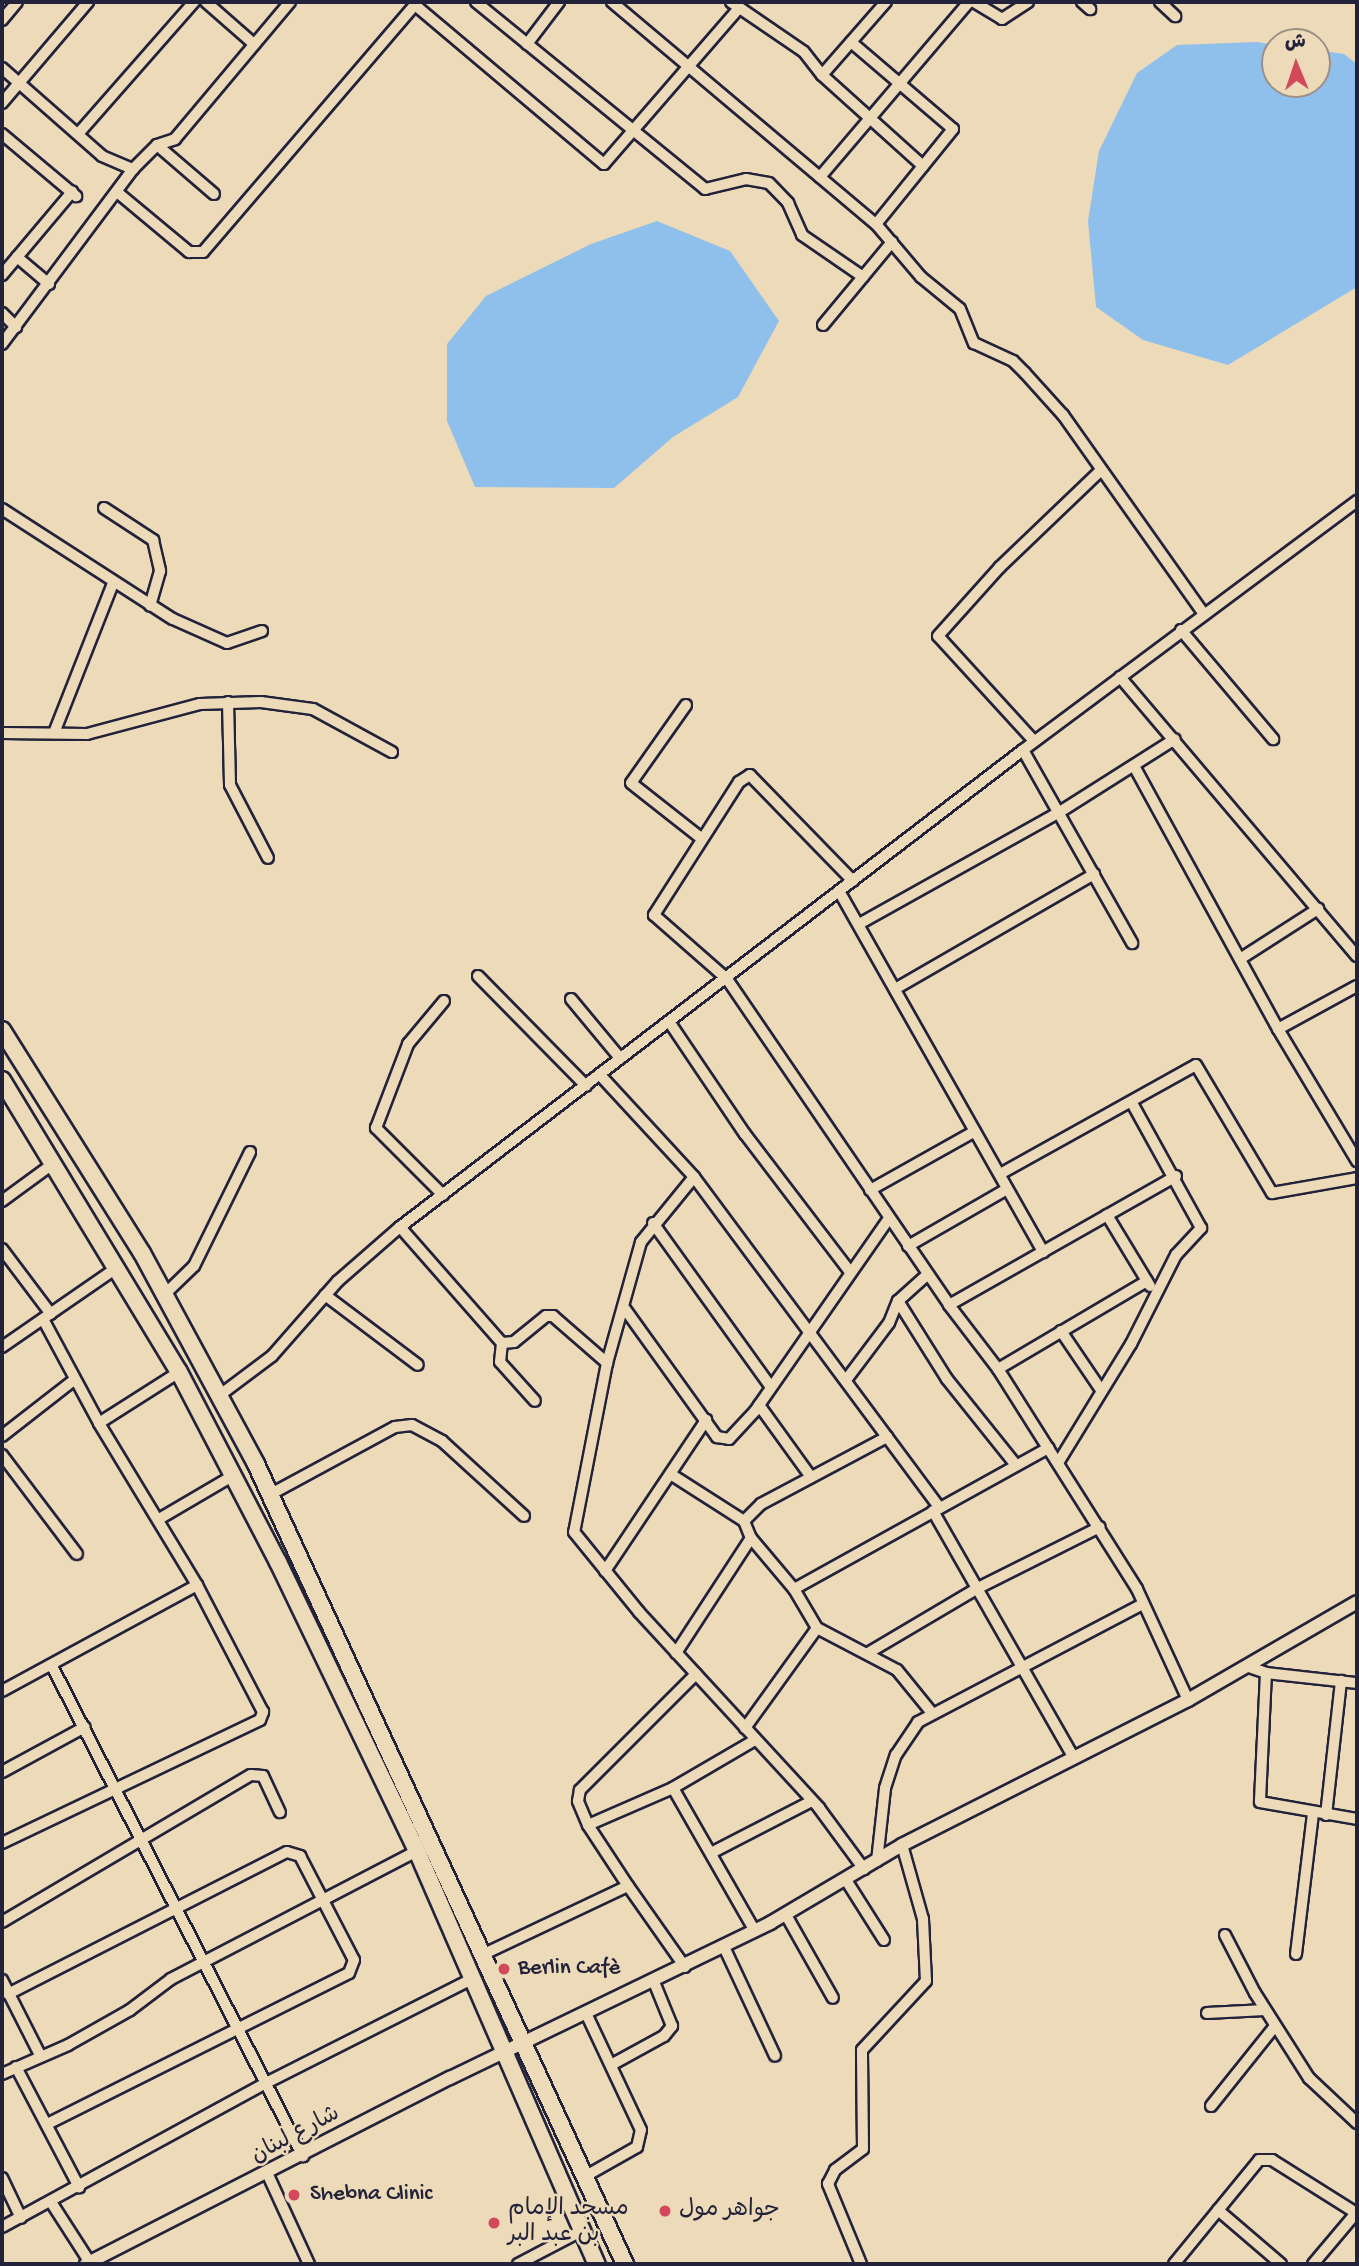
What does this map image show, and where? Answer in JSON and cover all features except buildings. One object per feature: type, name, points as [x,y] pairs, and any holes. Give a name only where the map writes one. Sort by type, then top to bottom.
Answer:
[{"type":"main road","points":[[2,1030],[164,1294],[271,1494],[625,2264]]},
{"type":"main road","points":[[2,1080],[118,1267],[179,1372],[233,1475],[417,1851],[597,2264]]},
{"type":"street","points":[[2,20],[17,2]]},
{"type":"street","points":[[2,103],[88,2]]},
{"type":"street","points":[[78,134],[194,2]]},
{"type":"street","points":[[205,2],[254,44]]},
{"type":"street","points":[[2,344],[50,284],[133,169],[157,145],[175,139],[290,2]]},
{"type":"street","points":[[476,2],[708,190],[737,180],[769,183],[788,203],[803,235],[863,277]]},
{"type":"street","points":[[527,44],[559,2]]},
{"type":"street","points":[[612,2],[876,224],[920,277],[960,309],[974,343],[1013,361],[1025,373],[1063,415],[1203,614]]},
{"type":"street","points":[[822,75],[886,2]]},
{"type":"street","points":[[820,177],[971,2],[1002,19],[1028,2]]},
{"type":"street","points":[[1160,2],[1175,16]]},
{"type":"street","points":[[117,191],[189,252],[203,252],[416,3],[603,163],[634,132],[688,68],[735,5],[804,52],[822,75],[923,166]]},
{"type":"street","points":[[851,42],[953,129],[876,224]]},
{"type":"street","points":[[2,68],[102,156],[133,169]]},
{"type":"street","points":[[2,135],[74,194],[2,275]]},
{"type":"street","points":[[157,145],[214,194]]},
{"type":"street","points":[[823,325],[892,242]]},
{"type":"street","points":[[17,257],[50,284]]},
{"type":"street","points":[[2,313],[16,327]]},
{"type":"street","points":[[1034,741],[938,636],[1000,567],[1100,471]]},
{"type":"street","points":[[220,1395],[272,1356],[325,1295],[400,1227],[620,1058],[670,1023],[1034,741],[1357,501]]},
{"type":"street","points":[[104,508],[153,540],[160,571],[150,606]]},
{"type":"street","points":[[2,509],[150,606],[227,643],[262,631]]},
{"type":"street","points":[[54,733],[113,583]]},
{"type":"street","points":[[1181,630],[1273,739]]},
{"type":"street","points":[[1120,677],[1175,738],[1357,956]]},
{"type":"street","points":[[228,702],[230,785],[268,858]]},
{"type":"street","points":[[2,732],[54,733],[115,729],[175,710],[228,702],[313,709],[392,752]]},
{"type":"street","points":[[686,705],[631,783],[701,838]]},
{"type":"street","points":[[859,924],[1058,813],[1175,738]]},
{"type":"street","points":[[1023,750],[1132,943]]},
{"type":"street","points":[[1134,766],[1278,1029],[1357,1161]]},
{"type":"street","points":[[853,881],[750,775],[739,782],[654,915],[727,979],[949,1306],[998,1369],[1100,1527],[1143,1604],[1188,1700]]},
{"type":"street","points":[[895,989],[1094,874]]},
{"type":"street","points":[[839,891],[1043,1252]]},
{"type":"street","points":[[1240,959],[1318,909]]},
{"type":"street","points":[[478,976],[586,1086]]},
{"type":"street","points":[[1278,1029],[1357,986]]},
{"type":"street","points":[[571,999],[620,1058]]},
{"type":"street","points":[[443,1195],[376,1129],[408,1044],[444,1001]]},
{"type":"street","points":[[670,1023],[745,1134],[850,1272]]},
{"type":"street","points":[[999,1174],[1198,1066],[1272,1193],[1357,1178]]},
{"type":"street","points":[[600,1075],[694,1177],[887,1437],[936,1509],[978,1588],[1026,1666],[1073,1756]]},
{"type":"street","points":[[1058,1463],[1156,1296],[1176,1255],[1202,1224],[1132,1103]]},
{"type":"street","points":[[870,1190],[975,1131]]},
{"type":"street","points":[[164,1294],[194,1266],[250,1152]]},
{"type":"street","points":[[2,1201],[54,1163]]},
{"type":"street","points":[[949,1306],[1176,1176]]},
{"type":"street","points":[[694,1177],[653,1223],[641,1242],[625,1309],[607,1363],[573,1528],[605,1571],[746,1728],[864,1869]]},
{"type":"street","points":[[908,1246],[1007,1189]]},
{"type":"street","points":[[1107,1214],[1156,1296]]},
{"type":"street","points":[[625,1309],[717,1437],[729,1439],[759,1405],[889,1218]]},
{"type":"street","points":[[653,1223],[771,1387]]},
{"type":"street","points":[[400,1227],[502,1343],[500,1362],[535,1401]]},
{"type":"street","points":[[2,1249],[47,1316],[74,1380],[197,1585],[262,1717],[2,1843]]},
{"type":"street","points":[[2,1347],[118,1267]]},
{"type":"street","points":[[846,1380],[888,1323],[898,1301],[928,1274]]},
{"type":"street","points":[[998,1369],[1147,1281]]},
{"type":"street","points":[[325,1295],[418,1364]]},
{"type":"street","points":[[898,1301],[947,1378],[1016,1465]]},
{"type":"street","points":[[502,1343],[520,1339],[546,1316],[553,1315],[607,1363]]},
{"type":"street","points":[[1061,1331],[1101,1390]]},
{"type":"street","points":[[99,1423],[179,1372]]},
{"type":"street","points":[[2,1436],[74,1380]]},
{"type":"street","points":[[759,1405],[811,1477]]},
{"type":"street","points":[[605,1571],[672,1475],[706,1420]]},
{"type":"street","points":[[271,1494],[395,1427],[412,1424],[442,1441],[524,1516]]},
{"type":"street","points":[[744,1521],[761,1504],[887,1437]]},
{"type":"street","points":[[794,1589],[1048,1448]]},
{"type":"street","points":[[2,1455],[77,1554]]},
{"type":"street","points":[[159,1520],[233,1475]]},
{"type":"street","points":[[672,1475],[744,1521],[751,1538],[794,1589],[817,1628],[868,1653],[897,1671],[932,1713]]},
{"type":"street","points":[[868,1653],[978,1588],[1100,1527]]},
{"type":"street","points":[[676,1653],[751,1538]]},
{"type":"street","points":[[2,1691],[197,1585]]},
{"type":"street","name":"شارع لبنان","points":[[89,2264],[268,2175],[504,2052],[587,2015],[786,1915],[902,1845],[1188,1700],[1357,1602]]},
{"type":"street","points":[[877,1861],[885,1788],[896,1755],[908,1733],[932,1713],[1143,1604]]},
{"type":"street","points":[[746,1728],[817,1628]]},
{"type":"street","points":[[1247,1665],[1266,1673],[1357,1683]]},
{"type":"street","points":[[52,1666],[303,2157]]},
{"type":"street","points":[[1266,1673],[1259,1800],[1264,1805],[1357,1819]]},
{"type":"street","points":[[685,1967],[588,1825],[578,1801],[589,1778],[696,1674]]},
{"type":"street","points":[[1326,1815],[1341,1681]]},
{"type":"street","points":[[2,1772],[85,1727]]},
{"type":"street","points":[[588,1825],[673,1788],[755,1740]]},
{"type":"street","points":[[2,1922],[144,1843],[251,1775],[263,1776],[280,1812]]},
{"type":"street","points":[[673,1788],[755,1931]]},
{"type":"street","points":[[711,1853],[810,1802]]},
{"type":"street","points":[[1296,1954],[1313,1813]]},
{"type":"street","points":[[861,2264],[828,2183],[835,2169],[863,2149],[862,2050],[926,1981],[923,1919],[902,1845]]},
{"type":"street","points":[[2,2074],[108,2023],[202,1963],[417,1851]]},
{"type":"street","points":[[8,1994],[287,1852],[300,1856],[354,1968],[47,2124]]},
{"type":"street","points":[[846,1880],[884,1940]]},
{"type":"street","points":[[484,1954],[628,1886]]},
{"type":"street","points":[[786,1915],[834,1998]]},
{"type":"street","points":[[1225,1935],[1265,2010],[1309,2078],[1357,2123]]},
{"type":"street","points":[[724,1947],[775,2056]]},
{"type":"street","points":[[2,2227],[264,2084],[474,1978]]},
{"type":"street","points":[[2,1980],[40,2055]]},
{"type":"street","points":[[611,2065],[664,2036],[672,2026],[654,1982]]},
{"type":"street","points":[[1208,2013],[1265,2010]]},
{"type":"street","points":[[584,2177],[637,2147],[641,2139],[641,2130],[587,2015]]},
{"type":"street","points":[[1211,2106],[1275,2026]]},
{"type":"street","points":[[16,2067],[79,2187]]},
{"type":"street","points":[[1174,2264],[1255,2164],[1265,2159],[1357,2212],[1314,2264]]},
{"type":"street","points":[[268,2175],[309,2264]]},
{"type":"street","points":[[2,2178],[21,2218]]},
{"type":"street","points":[[51,2202],[89,2264]]},
{"type":"street","points":[[1218,2210],[1281,2264]]},
{"type":"street","points":[[518,2264],[581,2231]]},
{"type":"water","points":[[1261,43],[1261,98],[1331,98],[1331,52],[1344,54],[1357,64],[1357,287],[1228,365],[1143,340],[1096,307],[1088,221],[1099,151],[1137,73],[1177,45]]},
{"type":"water","points":[[657,221],[730,251],[779,321],[738,397],[673,437],[614,488],[475,487],[447,421],[447,344],[486,296],[591,244]]},
{"type":"place","name":"Berlin Cafè","points":[[504,1969]]},
{"type":"place","name":"Shebna Clinic","points":[[294,2195]]},
{"type":"place","name":"جواهر مول","points":[[665,2211]]},
{"type":"place","name":"مسجد الإمام بن عبد البر","points":[[494,2223]]}]
